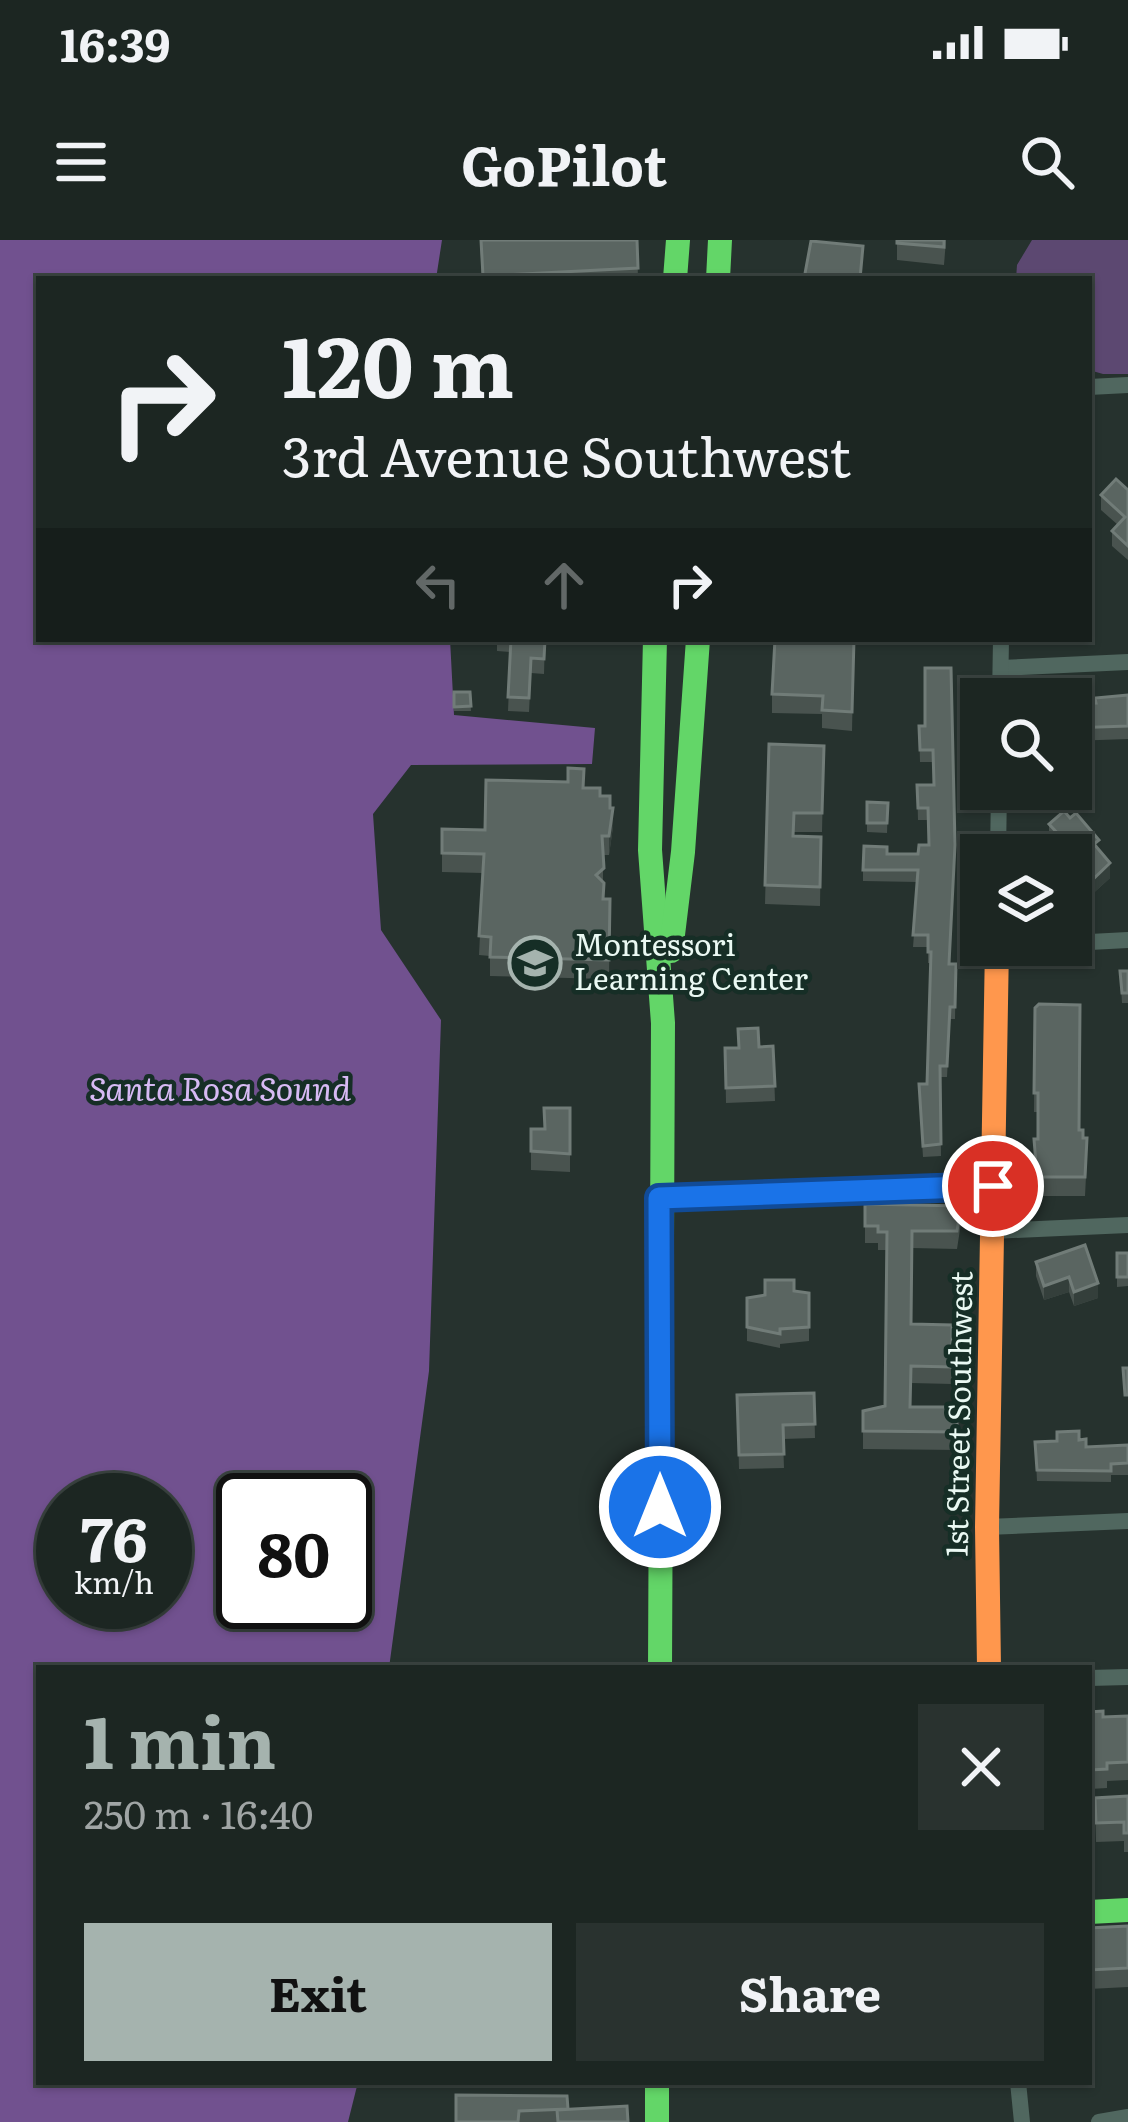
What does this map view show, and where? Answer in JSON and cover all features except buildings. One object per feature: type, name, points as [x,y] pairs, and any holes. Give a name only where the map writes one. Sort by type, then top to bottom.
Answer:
[{"type":"main road","points":[[675,276],[678,240]]},
{"type":"main road","points":[[718,276],[720,240]]},
{"type":"main road","points":[[655,642],[650,850],[663,1023]]},
{"type":"main road","points":[[660,1665],[663,1023],[683,852],[698,642]]},
{"type":"main road","name":"1st Street Southwest","points":[[989,1665],[997,966]]},
{"type":"main road","points":[[1092,1912],[1128,1910]]},
{"type":"main road","points":[[657,2085],[657,2122]]},
{"type":"street","points":[[1096,387],[1128,385]]},
{"type":"street","points":[[1000,678],[1001,642]]},
{"type":"street","points":[[1000,668],[1128,662]]},
{"type":"street","points":[[1092,942],[1128,940]]},
{"type":"street","points":[[659,1198],[993,1186]]},
{"type":"street","points":[[992,1231],[1128,1225]]},
{"type":"street","points":[[987,1527],[1128,1521]]},
{"type":"street","points":[[1092,1678],[1128,1677]]},
{"type":"street","points":[[1018,2085],[1022,2122]]},
{"type":"street","points":[[1099,2122],[1128,2117]]},
{"type":"shaded area","points":[[1032,240],[1128,240],[1128,374],[1092,371],[1092,276],[1016,276],[1017,265]]},
{"type":"water","name":"Santa Rosa Sound","points":[[0,240],[442,240],[436,276],[36,276],[36,642],[450,642],[454,715],[595,728],[592,764],[411,765],[373,814],[381,930],[441,1020],[429,1371],[389,1665],[36,1665],[36,2085],[357,2085],[348,2122],[0,2122]]},
{"type":"traffic: fast","points":[[675,276],[678,240]]},
{"type":"traffic: fast","points":[[718,276],[720,240]]},
{"type":"traffic: fast","points":[[655,642],[650,850],[663,1023],[660,1665]]},
{"type":"traffic: fast","points":[[671,951],[698,642]]},
{"type":"traffic: fast","points":[[1092,1912],[1128,1910]]},
{"type":"traffic: fast","points":[[657,2085],[657,2122]]},
{"type":"traffic: slow","points":[[989,1665],[997,966]]},
{"type":"place","name":"Montessori Learning Center","points":[[535,963]]},
{"type":"route","points":[[660,1507],[659,1198],[993,1186]]}]
